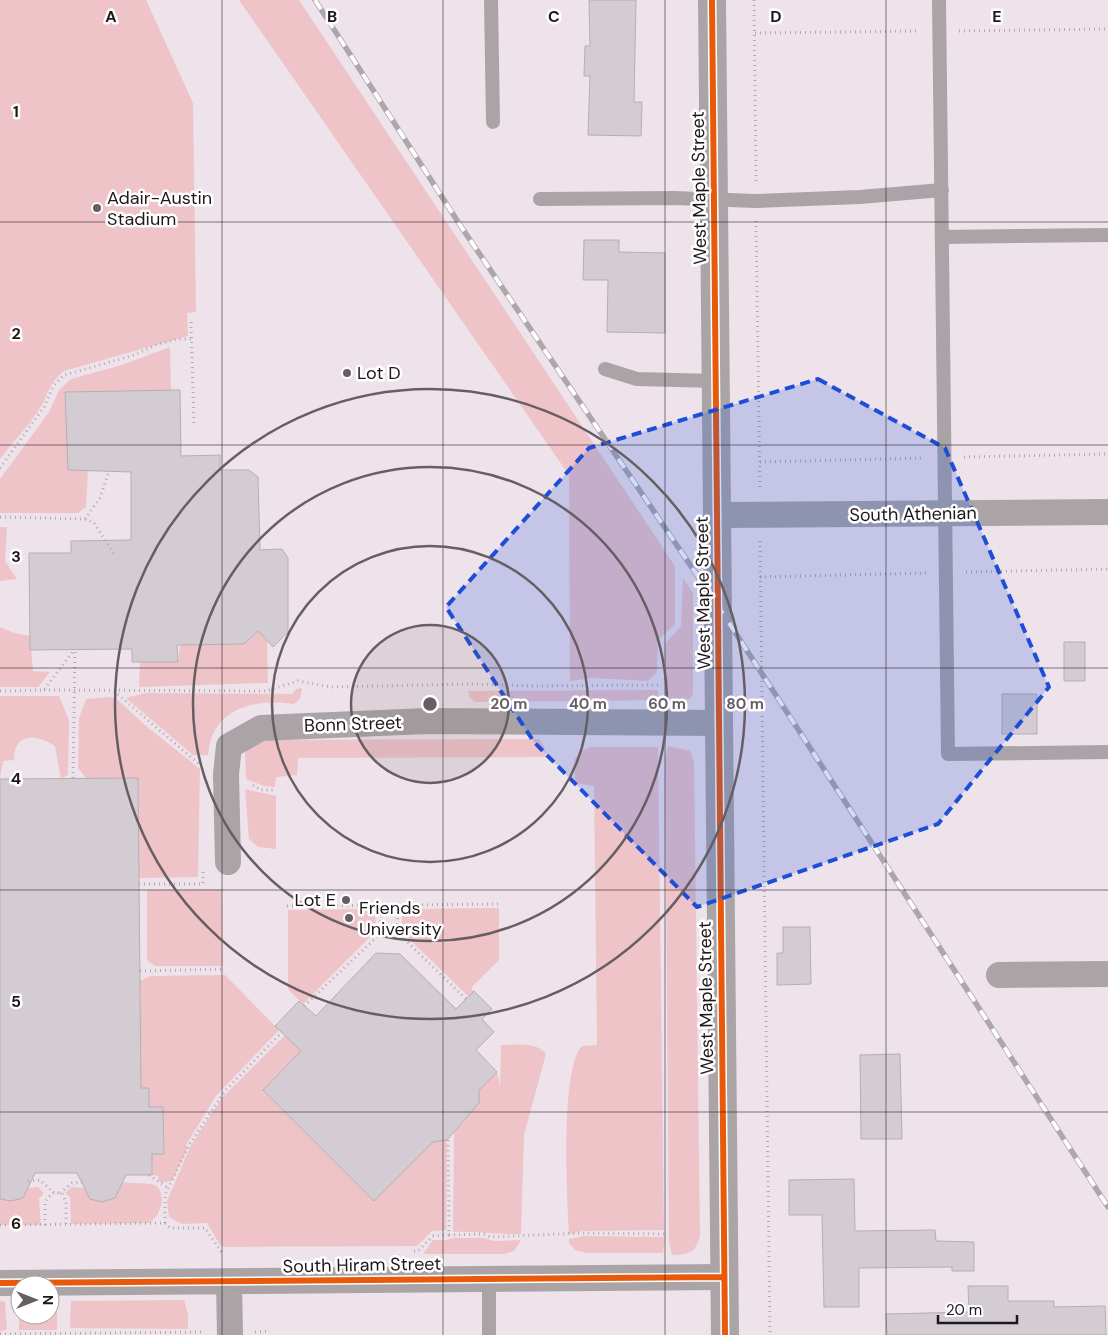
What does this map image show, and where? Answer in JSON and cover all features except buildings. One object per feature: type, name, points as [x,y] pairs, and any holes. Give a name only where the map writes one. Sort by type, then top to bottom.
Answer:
[{"type":"street","name":"West Maple Street","points":[[712,0],[725,1335]]},
{"type":"street","name":"South Athenian","points":[[717,516],[1108,512]]},
{"type":"street","name":"Bonn Street","points":[[216,863],[229,746],[261,728],[427,721],[719,723]]},
{"type":"street","points":[[999,975],[1108,974]]},
{"type":"street","name":"South Hiram Street","points":[[0,1283],[724,1276]]},
{"type":"street","points":[[229,1281],[230,1333]]},
{"type":"lane","points":[[491,0],[493,122]]},
{"type":"lane","points":[[939,0],[948,754],[1108,752]]},
{"type":"lane","points":[[540,199],[674,198],[714,201],[756,201],[860,197],[942,190]]},
{"type":"lane","points":[[942,237],[1108,235]]},
{"type":"lane","points":[[605,369],[638,379],[716,381]]},
{"type":"lane","points":[[489,1279],[489,1335]]},
{"type":"path","points":[[754,0],[770,1335]]},
{"type":"path","points":[[191,322],[194,425]]},
{"type":"path","points":[[0,468],[44,407],[54,385],[64,375],[134,355],[156,345],[178,340],[192,340]]},
{"type":"path","points":[[85,519],[100,498],[109,471]]},
{"type":"path","points":[[0,517],[85,519],[94,523],[114,554]]},
{"type":"path","points":[[44,690],[75,649],[73,778]]},
{"type":"path","points":[[0,691],[266,692],[298,681],[331,687],[470,684],[533,686],[662,685]]},
{"type":"path","points":[[113,690],[203,768]]},
{"type":"path","points":[[139,884],[203,884],[216,863]]},
{"type":"path","points":[[287,906],[499,904]]},
{"type":"path","points":[[380,905],[381,932]]},
{"type":"path","points":[[397,932],[398,905]]},
{"type":"path","points":[[304,1006],[381,932],[397,932],[466,999]]},
{"type":"path","points":[[140,971],[223,969]]},
{"type":"path","points":[[231,1253],[221,1254],[206,1228],[170,1228],[165,1223],[165,1195],[189,1145],[225,1091],[282,1032]]},
{"type":"path","points":[[448,1138],[449,1235]]},
{"type":"path","points":[[149,1175],[168,1188]]},
{"type":"path","points":[[28,1180],[40,1180],[52,1193],[62,1193],[72,1183],[85,1182]]},
{"type":"path","points":[[45,1225],[45,1202],[52,1193]]},
{"type":"path","points":[[62,1193],[66,1202],[66,1224]]},
{"type":"path","points":[[0,1225],[165,1223]]},
{"type":"path","points":[[408,1251],[418,1251],[433,1236],[484,1234],[490,1237],[582,1233],[667,1234]]},
{"type":"path","points":[[0,1334],[270,1332]]},
{"type":"highlighted area","points":[[818,379],[945,448],[1049,687],[938,824],[697,907],[534,742],[446,607],[589,448]]},
{"type":"shaded area","name":"Adair-Austin Stadium","points":[[0,0],[146,0],[193,103],[196,312],[187,313],[188,336],[64,371],[60,374],[34,418],[0,459]]},
{"type":"shaded area","points":[[239,0],[299,0],[675,566],[675,624],[658,640],[657,672],[648,681],[591,678],[570,681],[569,475]]},
{"type":"shaded area","points":[[170,347],[171,391],[88,470],[86,507],[78,513],[0,513],[0,479],[49,412],[59,390],[71,379],[122,365]]},
{"type":"shaded area","points":[[0,527],[7,527],[5,561],[17,579],[0,581]]},
{"type":"shaded area","points":[[683,578],[693,593],[693,694],[690,699],[667,700],[664,674],[665,644],[681,626]]},
{"type":"shaded area","points":[[0,627],[14,633],[30,636],[33,671],[50,672],[38,687],[0,687]]},
{"type":"shaded area","points":[[258,631],[267,641],[268,683],[139,687],[140,662],[178,662],[180,645],[244,644]]},
{"type":"shaded area","points":[[302,688],[300,699],[294,704],[264,703],[250,705],[226,717],[218,726],[211,739],[208,755],[193,755],[126,698],[145,693],[292,694],[296,689]]},
{"type":"shaded area","points":[[658,690],[658,700],[479,702],[474,702],[469,696],[468,691]]},
{"type":"shaded area","points":[[0,696],[59,696],[69,720],[68,775],[61,779],[55,746],[41,739],[28,738],[18,744],[14,760],[3,761],[0,779]]},
{"type":"shaded area","points":[[110,697],[118,700],[146,726],[200,769],[198,877],[139,878],[138,778],[86,778],[78,768],[79,718],[86,699]]},
{"type":"shaded area","points":[[539,739],[544,746],[546,757],[298,758],[297,775],[276,777],[275,787],[264,786],[246,779],[245,754],[249,744],[259,740]]},
{"type":"shaded area","points":[[668,746],[690,751],[694,761],[700,1237],[694,1250],[685,1254],[672,1255],[669,1242],[665,759]]},
{"type":"shaded area","points":[[591,747],[658,747],[664,1230],[582,1231],[569,1234],[566,1135],[570,1079],[575,1059],[582,1046],[597,1045],[594,786],[575,783],[574,760],[582,751]]},
{"type":"shaded area","points":[[245,789],[276,796],[276,849],[258,847],[249,839]]},
{"type":"shaded area","points":[[222,889],[223,966],[155,966],[147,960],[147,890]]},
{"type":"shaded area","points":[[499,908],[499,960],[471,988],[474,991],[469,997],[402,932],[402,909]]},
{"type":"shaded area","points":[[375,909],[376,931],[303,1004],[288,989],[288,910]]},
{"type":"shaded area","points":[[225,975],[279,1030],[216,1096],[186,1145],[187,1150],[172,1181],[160,1183],[158,1176],[152,1175],[152,1154],[164,1153],[163,1107],[149,1107],[149,1088],[141,1088],[140,981],[150,976]]},
{"type":"shaded area","points":[[285,1035],[301,1051],[263,1090],[374,1200],[433,1142],[447,1140],[446,1230],[432,1231],[417,1246],[224,1247],[220,1245],[207,1223],[182,1224],[169,1217],[167,1201],[191,1145],[222,1098]]},
{"type":"shaded area","points":[[501,1045],[531,1045],[546,1054],[524,1135],[521,1234],[453,1232],[454,1132],[479,1103],[479,1090],[497,1072],[500,1087]]},
{"type":"shaded area","points":[[119,1182],[157,1186],[162,1196],[162,1201],[159,1211],[153,1220],[149,1223],[71,1224],[70,1197],[65,1193],[72,1187],[85,1188],[90,1199],[102,1202],[115,1198]]},
{"type":"shaded area","points":[[38,1187],[44,1193],[39,1199],[41,1225],[0,1225],[0,1197],[11,1201],[23,1198],[28,1188]]},
{"type":"shaded area","points":[[583,1236],[665,1237],[663,1253],[586,1253],[575,1250],[569,1243],[569,1239]]},
{"type":"shaded area","points":[[484,1238],[494,1241],[521,1240],[514,1251],[504,1254],[423,1254],[433,1240]]},
{"type":"shaded area","points":[[184,1300],[188,1314],[188,1329],[70,1328],[71,1301]]},
{"type":"shaded area","points":[[0,1301],[5,1302],[7,1330],[0,1331]]},
{"type":"shaded area","points":[[19,1325],[57,1325],[57,1330],[19,1330]]},
{"type":"railway","points":[[315,0],[462,228],[718,606],[1108,1207]]},
{"type":"cycle path","points":[[712,0],[725,1335]]},
{"type":"cycle path","points":[[0,1283],[724,1277]]},
{"type":"place","name":"Adair-Austin Stadium","points":[[97,208]]},
{"type":"place","name":"Lot D","points":[[347,373]]},
{"type":"place","name":"Lot E","points":[[346,900]]},
{"type":"place","name":"Friends University","points":[[349,918]]}]
